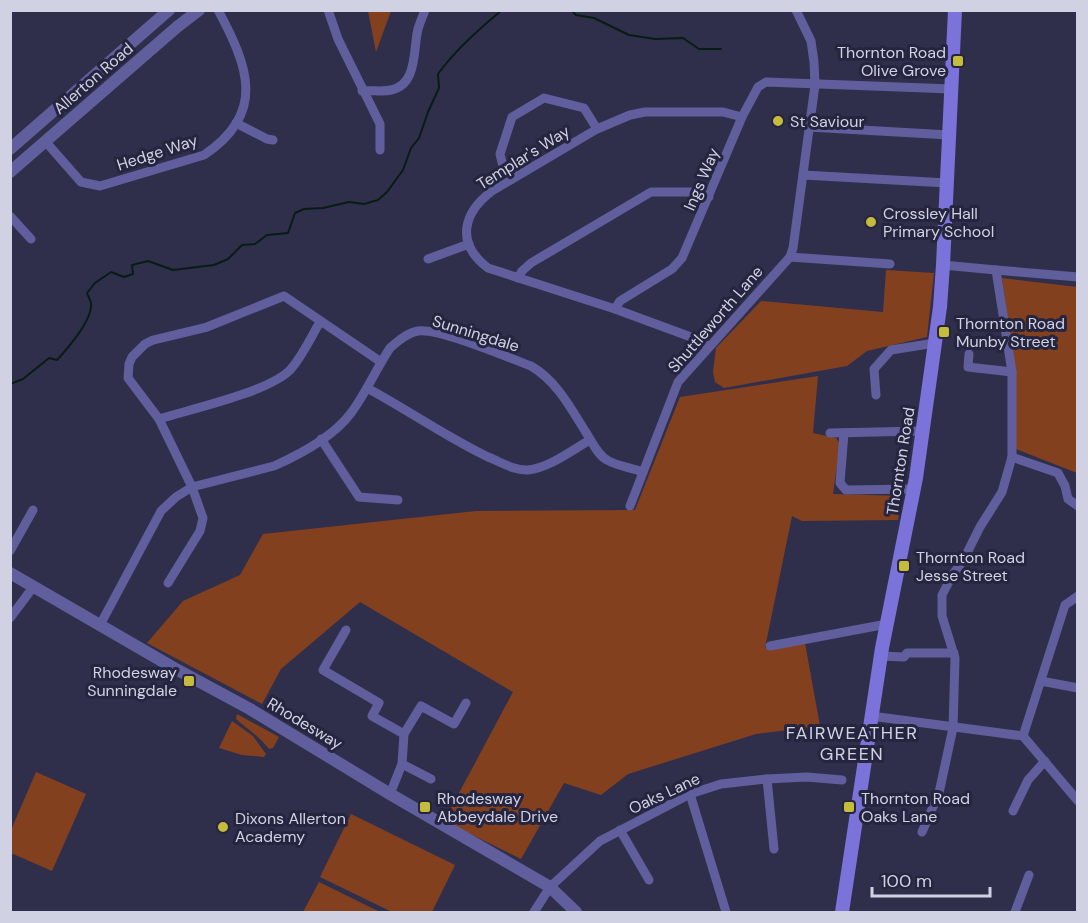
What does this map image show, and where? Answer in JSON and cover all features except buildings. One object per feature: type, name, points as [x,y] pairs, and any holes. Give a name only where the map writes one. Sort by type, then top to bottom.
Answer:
[{"type":"main road","name":"Thornton Road","points":[[842,912],[881,656],[914,489],[935,343],[944,265],[955,10]]},
{"type":"street","name":"Allerton Road","points":[[10,148],[169,10]]},
{"type":"street","name":"Allerton Road","points":[[13,165],[45,141],[199,10]]},
{"type":"street","name":"Hedge Way","points":[[45,141],[81,182],[100,186],[204,155],[218,146],[237,123],[246,96],[244,67],[236,43],[218,10]]},
{"type":"street","points":[[328,10],[338,39],[380,124],[380,150]]},
{"type":"street","points":[[362,91],[392,90],[410,75],[418,29],[425,10]]},
{"type":"street","points":[[796,10],[811,41],[815,84],[790,257],[890,264]]},
{"type":"street","name":"Ings Way","points":[[615,309],[620,301],[672,269],[682,258],[710,197],[742,117],[752,96],[762,83],[815,84]]},
{"type":"street","points":[[815,84],[952,89]]},
{"type":"street","points":[[512,179],[503,166],[500,154],[510,121],[515,114],[540,99],[548,98],[584,108],[597,129]]},
{"type":"street","name":"Templar's Way","points":[[469,244],[467,228],[470,215],[479,201],[597,129],[645,111],[723,112],[742,117]]},
{"type":"street","points":[[237,123],[273,140]]},
{"type":"street","points":[[809,127],[949,135]]},
{"type":"street","points":[[803,175],[947,183]]},
{"type":"street","points":[[518,278],[531,263],[651,192],[698,192],[710,197]]},
{"type":"street","points":[[10,216],[31,239]]},
{"type":"street","points":[[428,259],[469,244],[480,261],[488,268],[615,309],[699,340],[708,346]]},
{"type":"street","name":"Shuttleworth Lane","points":[[630,506],[678,382],[790,257]]},
{"type":"street","points":[[944,265],[1077,277]]},
{"type":"street","points":[[922,832],[939,793],[952,728],[954,653],[942,616],[942,595],[1002,492],[1012,457],[1012,372],[996,270]]},
{"type":"street","points":[[168,583],[200,531],[202,518],[192,488],[159,419],[128,378],[132,357],[145,344],[153,340],[207,327],[284,296],[381,362]]},
{"type":"street","points":[[159,419],[257,389],[276,380],[297,361],[320,322]]},
{"type":"street","name":"Sunningdale","points":[[100,626],[161,511],[176,497],[192,488],[274,466],[321,439],[345,420],[390,348],[399,340],[419,331],[441,334],[531,366],[550,379],[600,454],[608,461],[644,472]]},
{"type":"street","points":[[876,395],[874,369],[891,350],[935,343]]},
{"type":"street","points":[[969,354],[968,367],[1012,372]]},
{"type":"street","points":[[367,388],[441,433],[518,469],[528,470],[542,466],[590,440]]},
{"type":"street","points":[[830,433],[922,431]]},
{"type":"street","points":[[844,433],[840,483],[846,490],[914,489]]},
{"type":"street","points":[[321,439],[359,497],[398,500]]},
{"type":"street","points":[[1012,457],[1058,473],[1065,486],[1068,499],[1077,506]]},
{"type":"street","points":[[10,551],[33,510]]},
{"type":"street","name":"Rhodesway","points":[[10,573],[259,714],[390,794],[550,887],[576,912]]},
{"type":"street","points":[[10,618],[34,586]]},
{"type":"street","points":[[1023,736],[1065,605],[1077,596]]},
{"type":"street","points":[[770,646],[887,624]]},
{"type":"street","points":[[346,630],[323,670],[379,703],[372,716],[404,735]]},
{"type":"street","points":[[881,656],[904,657],[907,653],[954,653]]},
{"type":"street","points":[[1041,681],[1077,688]]},
{"type":"street","points":[[390,794],[402,764],[404,735],[421,706],[454,724],[466,703]]},
{"type":"street","points":[[872,716],[1023,736],[1077,801]]},
{"type":"street","points":[[1013,811],[1028,780],[1045,761]]},
{"type":"street","points":[[402,764],[431,779]]},
{"type":"street","name":"Oaks Lane","points":[[534,912],[550,887],[600,841],[690,795],[721,784],[767,779],[807,777],[842,780]]},
{"type":"street","points":[[767,779],[774,849]]},
{"type":"street","points":[[690,795],[726,912]]},
{"type":"street","points":[[620,830],[649,879]]},
{"type":"street","points":[[1015,912],[1029,875]]},
{"type":"shaded area","points":[[368,11],[391,11],[376,52]]},
{"type":"shaded area","points":[[886,270],[934,273],[927,337],[867,351],[847,366],[724,388],[715,382],[713,372],[716,348],[761,301],[883,312]]},
{"type":"shaded area","points":[[1002,278],[1077,287],[1077,473],[1016,449],[1016,378]]},
{"type":"shaded area","points":[[818,376],[813,433],[836,438],[840,444],[833,494],[901,496],[898,520],[802,521],[792,516],[765,648],[805,643],[820,726],[756,734],[628,774],[601,795],[564,783],[521,859],[444,821],[513,692],[360,602],[281,669],[262,704],[147,643],[183,601],[240,575],[263,534],[476,511],[635,510],[680,397]]},
{"type":"shaded area","points":[[237,714],[279,737],[273,748],[269,749],[236,719]]},
{"type":"shaded area","points":[[232,721],[253,736],[266,754],[264,757],[242,755],[219,748]]},
{"type":"shaded area","points":[[36,772],[86,794],[52,871],[11,853],[11,830]]},
{"type":"shaded area","points":[[351,814],[455,865],[432,912],[392,912],[320,877]]},
{"type":"shaded area","points":[[319,882],[380,912],[303,912]]},
{"type":"waterway","points":[[10,384],[23,379],[49,358],[57,360],[79,333],[88,317],[91,303],[87,293],[95,283],[111,272],[124,277],[133,274],[132,265],[148,261],[173,270],[214,265],[228,259],[242,245],[255,244],[267,235],[288,233],[295,213],[304,209],[323,208],[349,202],[364,204],[378,200],[403,170],[411,148],[419,138],[439,88],[438,74],[460,48],[502,10]]},
{"type":"waterway","points":[[571,10],[576,15],[594,18],[629,35],[655,39],[683,38],[699,49],[721,49]]},
{"type":"place","name":"Thornton Road Olive Grove","points":[[958,61]]},
{"type":"place","name":"St Saviour","points":[[778,121]]},
{"type":"place","name":"Crossley Hall Primary School","points":[[871,222]]},
{"type":"place","name":"Thornton Road Munby Street","points":[[944,332]]},
{"type":"place","name":"Thornton Road Jesse Street","points":[[904,566]]},
{"type":"place","name":"Rhodesway Sunningdale","points":[[189,681]]},
{"type":"place","name":"Rhodesway Abbeydale Drive","points":[[425,807]]},
{"type":"place","name":"Thornton Road Oaks Lane","points":[[849,807]]},
{"type":"place","name":"Dixons Allerton Academy","points":[[223,827]]},
{"type":"district","name":"FAIRWEATHER GREEN","points":[[852,743]]}]
